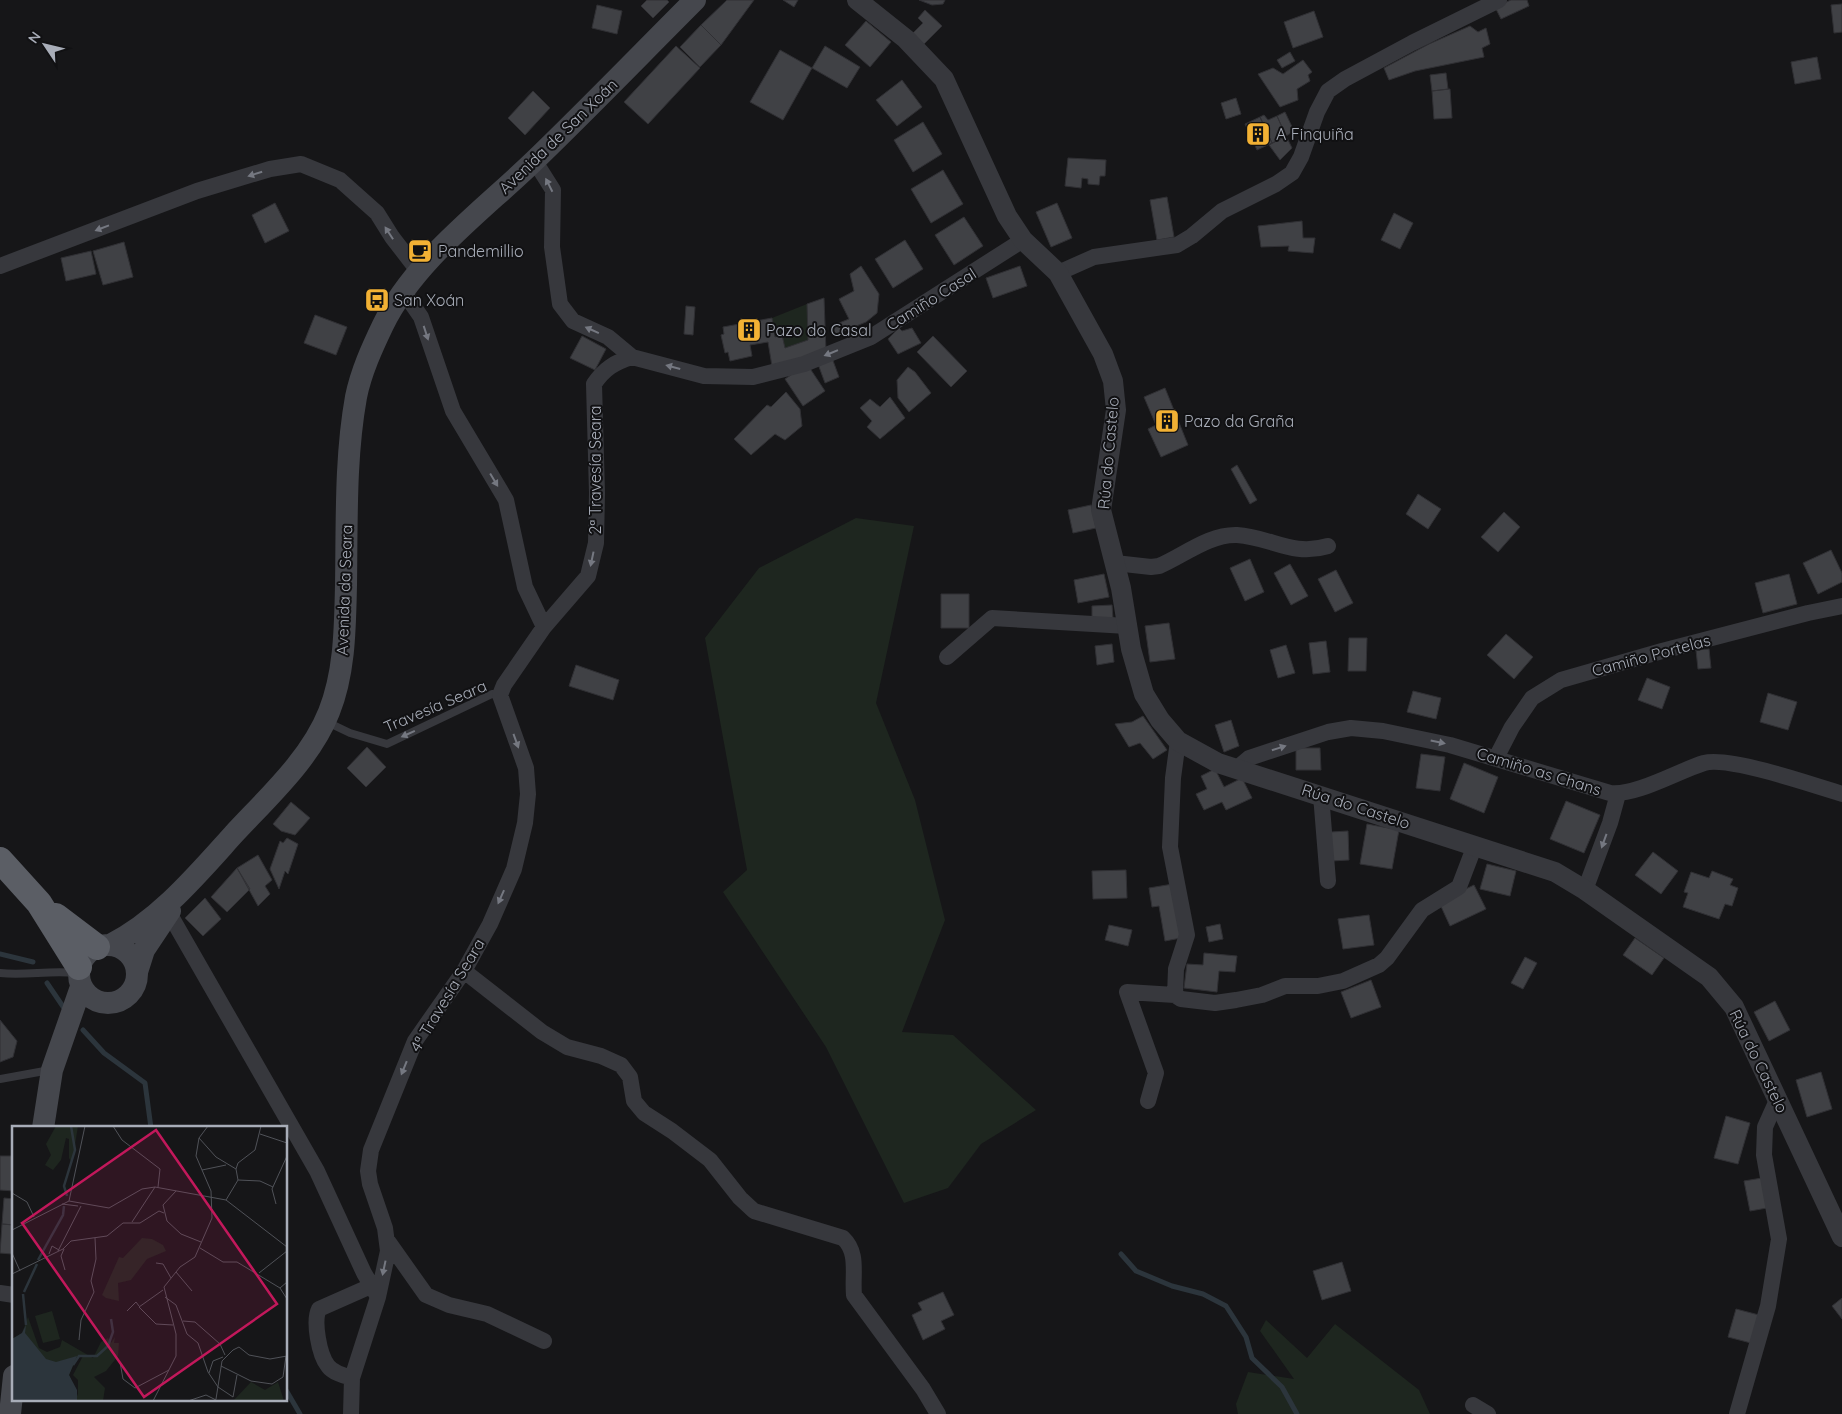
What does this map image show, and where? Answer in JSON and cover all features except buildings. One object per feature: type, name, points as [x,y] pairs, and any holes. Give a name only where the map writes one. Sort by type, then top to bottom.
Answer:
[{"type":"highway","points":[[0,860],[39,903],[80,976]]},
{"type":"highway","points":[[39,903],[104,946]]},
{"type":"main road","name":"Avenida de San Xoán","points":[[419,272],[695,0]]},
{"type":"main road","name":"Avenida da Seara","points":[[104,946],[140,928],[196,876],[306,753],[325,721],[342,668],[347,499],[356,396],[366,364],[380,332],[403,291],[419,272]]},
{"type":"main road","name":"Avenida da Seara","points":[[137,972],[144,950],[170,910],[196,876]]},
{"type":"main road","points":[[43,1126],[52,1070],[86,954],[104,946],[125,950],[131,956],[137,972],[135,986],[126,997],[113,1003],[99,1002],[86,994],[80,976]]},
{"type":"main road","points":[[60,1043],[99,1002]]},
{"type":"main road","points":[[10,1414],[12,1395]]},
{"type":"street","name":"Rúa do Castelo","points":[[857,0],[906,39],[944,79],[1000,202],[1023,240],[1058,273],[1103,354],[1113,381],[1116,410],[1101,510],[1115,563],[1131,649],[1144,694],[1160,720],[1178,741],[1218,763],[1322,795],[1555,872],[1586,890],[1709,977],[1734,1007],[1842,1237]]},
{"type":"street","points":[[1058,273],[1094,257],[1177,245],[1192,236],[1222,211],[1276,184],[1292,173],[1301,157],[1311,125],[1328,91],[1345,79],[1412,42],[1499,0]]},
{"type":"street","points":[[534,160],[553,190],[552,247],[560,304],[572,321],[608,337],[632,356]]},
{"type":"street","points":[[0,266],[197,191],[270,169],[301,164],[340,180],[377,213],[392,238],[419,272]]},
{"type":"street","name":"Camiño Casal","points":[[632,356],[704,376],[753,377],[804,364],[871,337],[1023,240]]},
{"type":"street","points":[[403,291],[421,317],[453,412],[506,500],[525,587],[544,627]]},
{"type":"street","name":"2ª Travesía Seara","points":[[500,695],[504,685],[544,627],[588,576],[596,543],[597,493],[594,384],[602,372],[618,361],[632,356]]},
{"type":"street","points":[[1115,563],[1151,568],[1159,566],[1206,542],[1225,536],[1238,535],[1296,550],[1315,550],[1328,546]]},
{"type":"street","name":"Camiño Portelas","points":[[1496,758],[1512,727],[1532,698],[1561,680],[1671,648],[1842,606]]},
{"type":"street","points":[[947,658],[992,618],[1127,626]]},
{"type":"street","name":"4ª Travesía Seara","points":[[351,1414],[352,1378],[374,1291],[388,1251],[387,1240],[370,1184],[368,1171],[371,1150],[415,1041],[464,971],[490,924],[514,868],[524,823],[528,794],[526,768],[500,695]]},
{"type":"street","name":"Camiño as Chans","points":[[1236,769],[1249,758],[1328,732],[1351,728],[1393,733],[1450,745],[1618,794],[1706,762],[1726,763],[1762,770],[1842,794]]},
{"type":"street","points":[[1175,996],[1176,969],[1187,935],[1170,847],[1173,778],[1178,741]]},
{"type":"street","points":[[1586,890],[1610,823],[1618,794]]},
{"type":"street","points":[[1322,795],[1328,881]]},
{"type":"street","points":[[1148,1101],[1156,1073],[1127,992],[1175,996],[1180,999],[1215,1003],[1262,995],[1285,986],[1318,986],[1343,981],[1379,965],[1387,958],[1422,910],[1459,887],[1476,845]]},
{"type":"street","points":[[170,910],[173,920],[317,1171],[374,1291],[319,1309],[315,1318],[316,1330],[327,1366],[338,1374],[352,1378]]},
{"type":"street","points":[[464,971],[542,1032],[567,1047],[601,1056],[621,1065],[630,1077],[634,1101],[644,1113],[672,1131],[710,1160],[740,1198],[754,1210],[843,1238],[851,1245],[854,1254],[852,1278],[854,1295],[923,1389],[938,1414]]},
{"type":"street","points":[[1737,1414],[1768,1306],[1779,1239],[1764,1155],[1765,1127],[1778,1098]]},
{"type":"street","points":[[387,1240],[426,1295],[449,1305],[487,1314],[544,1341]]},
{"type":"street","points":[[1473,1404],[1488,1414]]},
{"type":"lane","name":"Travesía Seara","points":[[325,721],[350,733],[387,744],[492,694],[500,695]]},
{"type":"lane","points":[[0,973],[20,975],[63,971],[80,976]]},
{"type":"lane","points":[[0,1079],[52,1070]]},
{"type":"shaded area","points":[[807,304],[808,340],[785,348],[782,335],[775,337],[772,318]]},
{"type":"shaded area","points":[[856,518],[914,526],[876,703],[915,800],[945,920],[902,1032],[953,1035],[1036,1110],[981,1144],[948,1188],[904,1203],[826,1047],[723,892],[747,870],[705,638],[759,568]]},
{"type":"shaded area","points":[[1266,1320],[1307,1358],[1335,1324],[1419,1390],[1430,1414],[1238,1414],[1236,1404],[1248,1372],[1294,1379],[1260,1331]]},
{"type":"waterway","points":[[0,954],[33,962]]},
{"type":"waterway","points":[[47,983],[66,1011]]},
{"type":"waterway","points":[[83,1030],[104,1053],[145,1083],[151,1126]]},
{"type":"waterway","points":[[1121,1254],[1136,1271],[1172,1286],[1203,1294],[1226,1306],[1246,1337],[1252,1358],[1282,1387],[1297,1414]]},
{"type":"waterway","points":[[288,1393],[300,1414]]},
{"type":"place","name":"A Finquiña","points":[[1258,134]]},
{"type":"place","name":"Pandemillio","points":[[420,251]]},
{"type":"place","name":"San Xoán","points":[[377,300]]},
{"type":"place","name":"Pazo do Casal","points":[[749,330]]},
{"type":"place","name":"Pazo da Graña","points":[[1167,421]]}]
